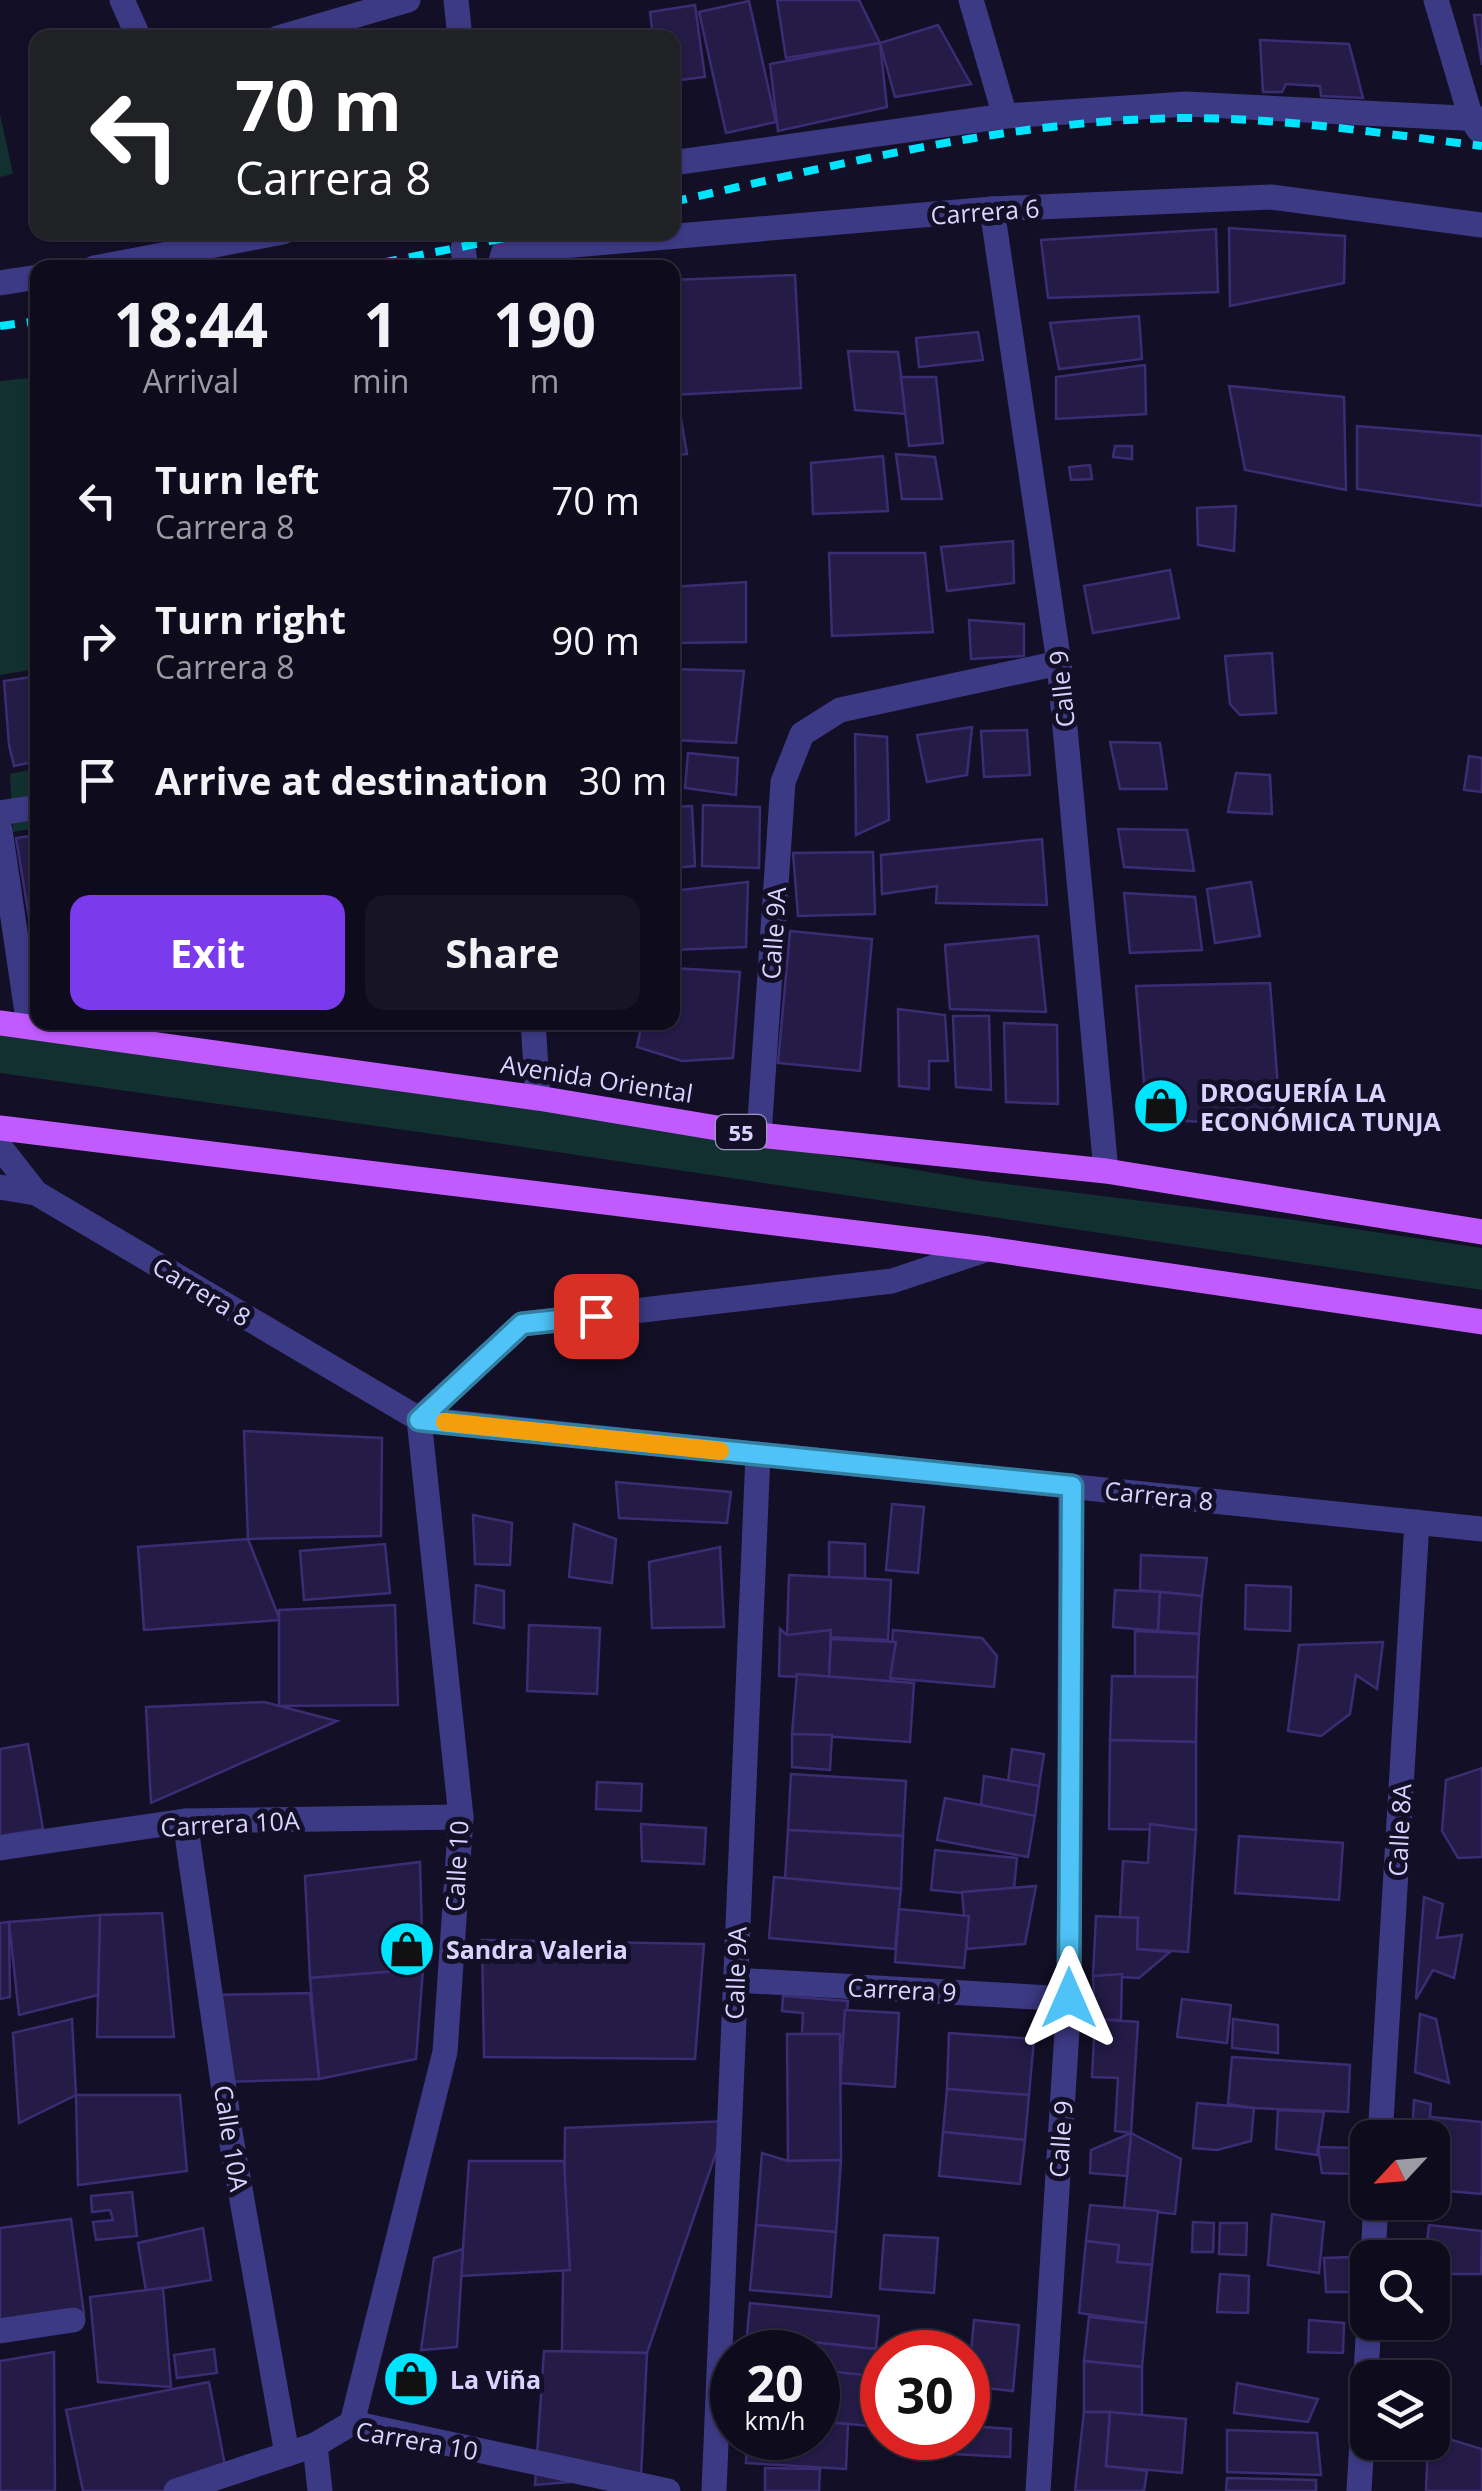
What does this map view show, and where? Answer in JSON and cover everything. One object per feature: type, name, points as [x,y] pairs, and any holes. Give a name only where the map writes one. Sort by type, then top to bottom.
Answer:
[{"type":"main road","name":"Avenida Oriental","points":[[0,1023],[30,1026]]},
{"type":"main road","name":"Avenida Oriental","points":[[58,1030],[538,1098],[759,1135],[1106,1171],[1482,1232]]},
{"type":"main road","points":[[0,1128],[988,1250],[1482,1322]]},
{"type":"street","points":[[122,0],[135,30]]},
{"type":"street","points":[[305,30],[408,0]]},
{"type":"street","points":[[456,0],[459,30]]},
{"type":"street","points":[[971,0],[1005,116]]},
{"type":"street","points":[[680,162],[1005,116],[1186,104],[1478,124],[1436,0]]},
{"type":"street","name":"Carrera 6","points":[[680,236],[992,209],[1271,197],[1482,225]]},
{"type":"street","name":"Calle 9","points":[[992,209],[1059,664],[1106,1171]]},
{"type":"street","points":[[122,260],[182,243],[210,240]]},
{"type":"street","name":"Carrera 6","points":[[501,260],[504,251],[632,240]]},
{"type":"street","points":[[0,283],[30,278]]},
{"type":"street","name":"Calle 9A","points":[[759,1135],[783,782],[802,734],[840,710],[1059,664]]},
{"type":"street","points":[[0,814],[30,808]]},
{"type":"street","points":[[0,830],[30,1026]]},
{"type":"street","points":[[534,1030],[538,1098]]},
{"type":"street","name":"Carrera 8","points":[[0,1148],[36,1193],[419,1420],[1482,1529]]},
{"type":"street","points":[[0,1187],[36,1193]]},
{"type":"street","points":[[419,1420],[522,1324],[892,1281],[988,1250]]},
{"type":"street","name":"Calle 10","points":[[352,2423],[444,2052],[460,1817],[419,1420]]},
{"type":"street","name":"Calle 9A","points":[[714,2491],[758,1454]]},
{"type":"street","name":"Calle 9","points":[[1038,2491],[1069,1998],[1072,1486]]},
{"type":"street","name":"Calle 8A","points":[[1381,2120],[1417,1522]]},
{"type":"street","name":"Carrera 10A","points":[[0,1848],[185,1821],[460,1817]]},
{"type":"street","name":"Calle 10A","points":[[185,1821],[231,2138],[287,2454]]},
{"type":"street","name":"Carrera 9","points":[[735,1980],[1069,1998]]},
{"type":"street","points":[[0,2332],[73,2320]]},
{"type":"street","points":[[1359,2491],[1368,2340]]},
{"type":"street","name":"Carrera 10","points":[[176,2491],[315,2445],[352,2423],[668,2491]]},
{"type":"street","points":[[315,2445],[320,2491]]},
{"type":"green space","points":[[0,114],[13,174],[0,177]]},
{"type":"green space","points":[[30,378],[30,670],[0,675],[0,381]]},
{"type":"green space","points":[[30,770],[30,829],[13,832],[10,774]]},
{"type":"green space","points":[[0,1027],[502,1100],[982,1181],[1482,1248],[1482,1290],[0,1073]]},
{"type":"building","points":[[777,0],[859,0],[880,43],[786,58]]},
{"type":"building","points":[[749,1],[776,122],[726,133],[699,12]]},
{"type":"building","points":[[695,5],[705,77],[680,80],[680,30],[652,30],[650,12]]},
{"type":"building","points":[[1474,15],[1482,15],[1482,65]]},
{"type":"building","points":[[938,25],[971,84],[895,97],[880,43]]},
{"type":"building","points":[[1260,40],[1349,44],[1363,98],[1321,96],[1320,86],[1286,84],[1282,92],[1263,92]]},
{"type":"building","points":[[880,43],[887,107],[778,131],[770,64]]},
{"type":"building","points":[[1229,228],[1345,236],[1344,283],[1230,306]]},
{"type":"building","points":[[1216,229],[1218,292],[1048,298],[1041,240]]},
{"type":"building","points":[[795,275],[801,388],[680,395],[680,280]]},
{"type":"building","points":[[1139,316],[1142,359],[1059,369],[1050,323]]},
{"type":"building","points":[[978,332],[983,360],[919,367],[916,338]]},
{"type":"building","points":[[848,351],[898,352],[906,414],[855,410]]},
{"type":"building","points":[[1145,365],[1146,414],[1056,419],[1056,377]]},
{"type":"building","points":[[901,377],[936,377],[943,443],[909,446]]},
{"type":"building","points":[[1229,386],[1344,397],[1346,490],[1245,470]]},
{"type":"building","points":[[680,413],[687,454],[680,454]]},
{"type":"building","points":[[1357,426],[1482,436],[1482,506],[1357,489]]},
{"type":"building","points":[[1115,446],[1132,446],[1132,459],[1113,457]]},
{"type":"building","points":[[896,454],[935,457],[942,499],[902,499]]},
{"type":"building","points":[[883,456],[888,511],[813,514],[811,463]]},
{"type":"building","points":[[1090,465],[1092,479],[1071,480],[1069,467]]},
{"type":"building","points":[[1236,506],[1234,551],[1198,545],[1197,508]]},
{"type":"building","points":[[1013,541],[1014,583],[947,591],[941,547]]},
{"type":"building","points":[[829,553],[925,553],[933,632],[832,636]]},
{"type":"building","points":[[1170,570],[1179,618],[1093,633],[1084,586]]},
{"type":"building","points":[[746,582],[746,642],[680,643],[680,586]]},
{"type":"building","points":[[969,620],[1024,624],[1024,656],[971,659]]},
{"type":"building","points":[[1272,653],[1276,713],[1240,715],[1230,704],[1225,656]]},
{"type":"building","points":[[680,669],[744,671],[736,743],[680,740]]},
{"type":"building","points":[[30,677],[30,763],[14,766],[4,681]]},
{"type":"building","points":[[972,727],[967,775],[927,782],[917,735]]},
{"type":"building","points":[[1027,730],[1030,775],[984,777],[981,731]]},
{"type":"building","points":[[855,734],[887,737],[889,820],[856,835]]},
{"type":"building","points":[[1110,742],[1160,743],[1167,789],[1120,789]]},
{"type":"building","points":[[688,753],[738,758],[736,795],[685,788]]},
{"type":"building","points":[[1469,756],[1482,758],[1482,792],[1464,790]]},
{"type":"building","points":[[1236,773],[1270,775],[1272,814],[1228,812]]},
{"type":"building","points":[[703,805],[760,807],[759,868],[702,866]]},
{"type":"building","points":[[692,806],[695,866],[680,867],[680,807]]},
{"type":"building","points":[[1118,829],[1187,830],[1194,871],[1124,867]]},
{"type":"building","points":[[30,836],[30,923],[16,838]]},
{"type":"building","points":[[1042,839],[1047,905],[936,903],[937,886],[882,894],[881,855]]},
{"type":"building","points":[[873,852],[875,914],[798,916],[793,853]]},
{"type":"building","points":[[748,882],[746,947],[680,950],[680,890]]},
{"type":"building","points":[[1251,882],[1260,936],[1215,943],[1207,889]]},
{"type":"building","points":[[1124,893],[1195,897],[1202,950],[1130,953]]},
{"type":"building","points":[[790,931],[872,939],[860,1071],[778,1063]]},
{"type":"building","points":[[1038,936],[1046,1012],[950,1009],[945,945]]},
{"type":"building","points":[[680,968],[740,972],[733,1058],[682,1061],[637,1047],[640,1030],[680,1030]]},
{"type":"building","points":[[1270,983],[1281,1126],[1147,1119],[1136,986]]},
{"type":"building","points":[[898,1009],[945,1015],[948,1061],[929,1061],[929,1089],[899,1086]]},
{"type":"building","points":[[953,1016],[989,1016],[991,1090],[956,1087]]},
{"type":"building","points":[[1004,1023],[1057,1025],[1058,1104],[1006,1102]]},
{"type":"building","points":[[244,1431],[382,1438],[381,1536],[248,1539]]},
{"type":"building","points":[[616,1482],[731,1492],[727,1523],[619,1518]]},
{"type":"building","points":[[892,1504],[924,1507],[918,1573],[886,1570]]},
{"type":"building","points":[[473,1515],[512,1523],[510,1565],[475,1564]]},
{"type":"building","points":[[574,1524],[616,1539],[612,1583],[569,1577]]},
{"type":"building","points":[[248,1539],[280,1620],[144,1630],[138,1547]]},
{"type":"building","points":[[829,1542],[865,1544],[865,1579],[829,1577]]},
{"type":"building","points":[[385,1544],[390,1593],[304,1600],[300,1551]]},
{"type":"building","points":[[720,1547],[724,1627],[652,1628],[649,1562]]},
{"type":"building","points":[[1141,1555],[1207,1558],[1202,1596],[1140,1590]]},
{"type":"building","points":[[789,1575],[891,1580],[888,1640],[787,1635]]},
{"type":"building","points":[[476,1585],[504,1591],[504,1628],[474,1623]]},
{"type":"building","points":[[1246,1585],[1291,1587],[1290,1631],[1245,1629]]},
{"type":"building","points":[[1115,1590],[1160,1592],[1158,1631],[1113,1627]]},
{"type":"building","points":[[1160,1592],[1202,1596],[1199,1634],[1158,1631]]},
{"type":"building","points":[[395,1605],[398,1705],[279,1706],[279,1610]]},
{"type":"building","points":[[529,1625],[600,1628],[597,1694],[527,1691]]},
{"type":"building","points":[[780,1629],[787,1635],[831,1630],[829,1678],[779,1676]]},
{"type":"building","points":[[893,1630],[982,1638],[997,1656],[994,1687],[890,1678]]},
{"type":"building","points":[[1135,1631],[1199,1634],[1197,1677],[1135,1677]]},
{"type":"building","points":[[831,1639],[896,1642],[890,1678],[895,1682],[829,1678]]},
{"type":"building","points":[[1383,1642],[1377,1689],[1356,1675],[1350,1714],[1321,1736],[1288,1731],[1299,1645]]},
{"type":"building","points":[[797,1674],[914,1683],[910,1742],[792,1734]]},
{"type":"building","points":[[1112,1676],[1197,1677],[1196,1742],[1110,1740]]},
{"type":"building","points":[[264,1702],[337,1721],[151,1803],[146,1707]]},
{"type":"building","points":[[792,1734],[832,1735],[830,1770],[792,1767]]},
{"type":"building","points":[[1110,1740],[1196,1742],[1196,1830],[1109,1829]]},
{"type":"building","points":[[28,1744],[43,1829],[0,1836],[0,1749]]},
{"type":"building","points":[[1012,1749],[1044,1754],[1039,1786],[1008,1782]]},
{"type":"building","points":[[1482,1768],[1482,1857],[1458,1858],[1442,1831],[1446,1780]]},
{"type":"building","points":[[791,1774],[906,1781],[903,1836],[788,1830]]},
{"type":"building","points":[[984,1776],[1039,1786],[1035,1816],[981,1805]]},
{"type":"building","points":[[597,1782],[642,1784],[641,1811],[596,1809]]},
{"type":"building","points":[[945,1798],[1035,1816],[1028,1857],[937,1840]]},
{"type":"building","points":[[641,1824],[706,1828],[704,1864],[642,1861]]},
{"type":"building","points":[[1150,1824],[1196,1830],[1188,1952],[1137,1949],[1138,1918],[1120,1918],[1123,1861],[1148,1863]]},
{"type":"building","points":[[788,1830],[903,1836],[901,1889],[785,1879]]},
{"type":"building","points":[[1239,1836],[1343,1843],[1339,1900],[1235,1893]]},
{"type":"building","points":[[935,1850],[1017,1858],[1013,1898],[931,1890]]},
{"type":"building","points":[[420,1862],[423,1969],[310,1978],[305,1876]]},
{"type":"building","points":[[774,1877],[901,1889],[895,1949],[769,1938]]},
{"type":"building","points":[[1036,1886],[1025,1944],[967,1949],[962,1892]]},
{"type":"building","points":[[1424,1897],[1443,1904],[1437,1938],[1462,1935],[1454,1978],[1433,1970],[1416,1999]]},
{"type":"building","points":[[899,1909],[969,1916],[964,1968],[895,1962]]},
{"type":"building","points":[[162,1913],[174,2037],[97,2037],[100,1915]]},
{"type":"building","points":[[100,1915],[98,1995],[19,2015],[9,1922]]},
{"type":"building","points":[[1096,1916],[1138,1918],[1137,1949],[1170,1952],[1139,1978],[1093,1976]]},
{"type":"building","points":[[9,1922],[10,1997],[0,1999],[0,1923]]},
{"type":"building","points":[[482,1940],[704,1944],[695,2059],[484,2057]]},
{"type":"building","points":[[423,1969],[416,2059],[319,2079],[310,1978]]},
{"type":"building","points":[[1122,1974],[1121,2020],[1095,2019],[1093,1976]]},
{"type":"building","points":[[310,1993],[319,2079],[223,2082],[213,1995]]},
{"type":"building","points":[[783,1996],[848,2001],[845,2037],[802,2034],[803,2013],[782,2011]]},
{"type":"building","points":[[1182,1999],[1231,2005],[1227,2043],[1177,2037]]},
{"type":"building","points":[[845,2010],[899,2013],[895,2087],[840,2083]]},
{"type":"building","points":[[1420,2014],[1436,2019],[1449,2083],[1415,2072]]},
{"type":"building","points":[[72,2019],[76,2095],[19,2123],[13,2033]]},
{"type":"building","points":[[1095,2019],[1138,2022],[1131,2133],[1115,2131],[1118,2078],[1092,2077]]},
{"type":"building","points":[[1233,2019],[1278,2025],[1278,2053],[1232,2048]]},
{"type":"building","points":[[949,2033],[1034,2039],[1029,2095],[947,2089]]},
{"type":"building","points":[[787,2034],[840,2034],[841,2160],[788,2161]]},
{"type":"building","points":[[1232,2057],[1350,2065],[1348,2112],[1228,2104]]},
{"type":"building","points":[[947,2089],[1029,2095],[1025,2140],[943,2132]]},
{"type":"building","points":[[76,2095],[180,2095],[187,2171],[78,2185]]},
{"type":"building","points":[[1414,2100],[1431,2104],[1430,2120],[1413,2120]]},
{"type":"building","points":[[1197,2103],[1254,2108],[1251,2141],[1217,2150],[1193,2148]]},
{"type":"building","points":[[1278,2110],[1324,2112],[1317,2155],[1276,2149]]},
{"type":"building","points":[[1432,2117],[1482,2122],[1482,2194],[1450,2191],[1450,2120]]},
{"type":"building","points":[[727,2121],[647,2353],[562,2351],[565,2128]]},
{"type":"building","points":[[943,2132],[1025,2140],[1020,2184],[939,2176]]},
{"type":"building","points":[[1131,2133],[1181,2159],[1175,2214],[1124,2209]]},
{"type":"building","points":[[1131,2133],[1127,2176],[1090,2173],[1091,2150]]},
{"type":"building","points":[[1318,2147],[1350,2148],[1350,2174],[1322,2173]]},
{"type":"building","points":[[762,2153],[788,2161],[841,2160],[836,2232],[756,2225]]},
{"type":"building","points":[[469,2161],[564,2161],[570,2270],[461,2276]]},
{"type":"building","points":[[132,2192],[137,2236],[96,2240],[93,2222],[113,2220],[110,2210],[92,2212],[91,2196]]},
{"type":"building","points":[[1090,2205],[1158,2211],[1152,2265],[1117,2262],[1119,2245],[1086,2241]]},
{"type":"building","points":[[1272,2214],[1324,2222],[1319,2273],[1268,2265]]},
{"type":"building","points":[[71,2219],[84,2314],[0,2325],[0,2228]]},
{"type":"building","points":[[1193,2222],[1214,2223],[1213,2252],[1192,2252]]},
{"type":"building","points":[[1220,2223],[1247,2223],[1246,2255],[1219,2254]]},
{"type":"building","points":[[756,2225],[836,2232],[831,2297],[750,2290]]},
{"type":"building","points":[[1429,2225],[1482,2231],[1481,2274],[1450,2274],[1450,2240],[1427,2240]]},
{"type":"building","points":[[203,2228],[211,2280],[146,2291],[138,2243]]},
{"type":"building","points":[[884,2235],[938,2238],[934,2293],[880,2289]]},
{"type":"building","points":[[1086,2241],[1119,2245],[1117,2262],[1152,2265],[1146,2323],[1079,2313]]},
{"type":"building","points":[[463,2249],[457,2347],[421,2350],[434,2258]]},
{"type":"building","points":[[1350,2257],[1350,2292],[1326,2292],[1324,2258]]},
{"type":"building","points":[[1220,2274],[1249,2276],[1248,2313],[1217,2312]]},
{"type":"building","points":[[163,2288],[171,2387],[98,2382],[90,2297]]},
{"type":"building","points":[[750,2303],[879,2316],[878,2330],[860,2330],[860,2347],[840,2345],[840,2330],[747,2330]]},
{"type":"building","points":[[1089,2317],[1146,2323],[1142,2367],[1084,2361]]},
{"type":"building","points":[[974,2320],[1019,2325],[1013,2391],[990,2388],[990,2330],[973,2330]]},
{"type":"building","points":[[1309,2320],[1344,2323],[1343,2353],[1308,2352]]},
{"type":"building","points":[[840,2345],[860,2347],[860,2375],[840,2374]]},
{"type":"building","points":[[214,2349],[217,2373],[177,2378],[174,2355]]},
{"type":"building","points":[[544,2351],[647,2353],[641,2476],[535,2485]]},
{"type":"building","points":[[54,2352],[55,2491],[0,2491],[0,2361]]},
{"type":"building","points":[[1084,2361],[1142,2367],[1142,2424],[1110,2412],[1084,2412]]},
{"type":"building","points":[[840,2372],[860,2374],[860,2425],[840,2423]]},
{"type":"building","points":[[209,2382],[228,2481],[174,2491],[83,2491],[66,2410]]},
{"type":"building","points":[[1237,2383],[1318,2399],[1308,2422],[1234,2413]]},
{"type":"building","points":[[1084,2412],[1110,2412],[1106,2466],[1147,2471],[1144,2491],[1075,2491]]},
{"type":"building","points":[[1110,2412],[1186,2419],[1182,2473],[1106,2466]]},
{"type":"building","points":[[840,2423],[848,2424],[846,2469],[746,2463],[840,2460]]},
{"type":"building","points":[[990,2428],[1011,2429],[1010,2457],[990,2456]]},
{"type":"building","points":[[1227,2430],[1317,2433],[1321,2475],[1227,2472]]},
{"type":"building","points":[[1450,2439],[1482,2449],[1482,2491],[1426,2491],[1427,2460],[1450,2460]]},
{"type":"building","points":[[765,2468],[820,2469],[819,2491],[765,2491]]},
{"type":"building","points":[[1227,2478],[1316,2480],[1316,2491],[1226,2491]]},
{"type":"railway","points":[[680,200],[928,146],[1122,120],[1262,121],[1482,146]]},
{"type":"railway","points":[[396,260],[495,240]]},
{"type":"railway","points":[[0,326],[30,322]]},
{"type":"slow traffic","points":[[445,1422],[720,1451]]},
{"type":"place","name":"DROGUERÍA LA ECONÓMICA TUNJA","points":[[1161,1106]]},
{"type":"place","name":"Sandra Valeria","points":[[407,1949]]},
{"type":"place","name":"La Viña","points":[[411,2379]]},
{"type":"route","points":[[596,1316],[522,1324],[419,1420],[1072,1486],[1069,1998]]}]
